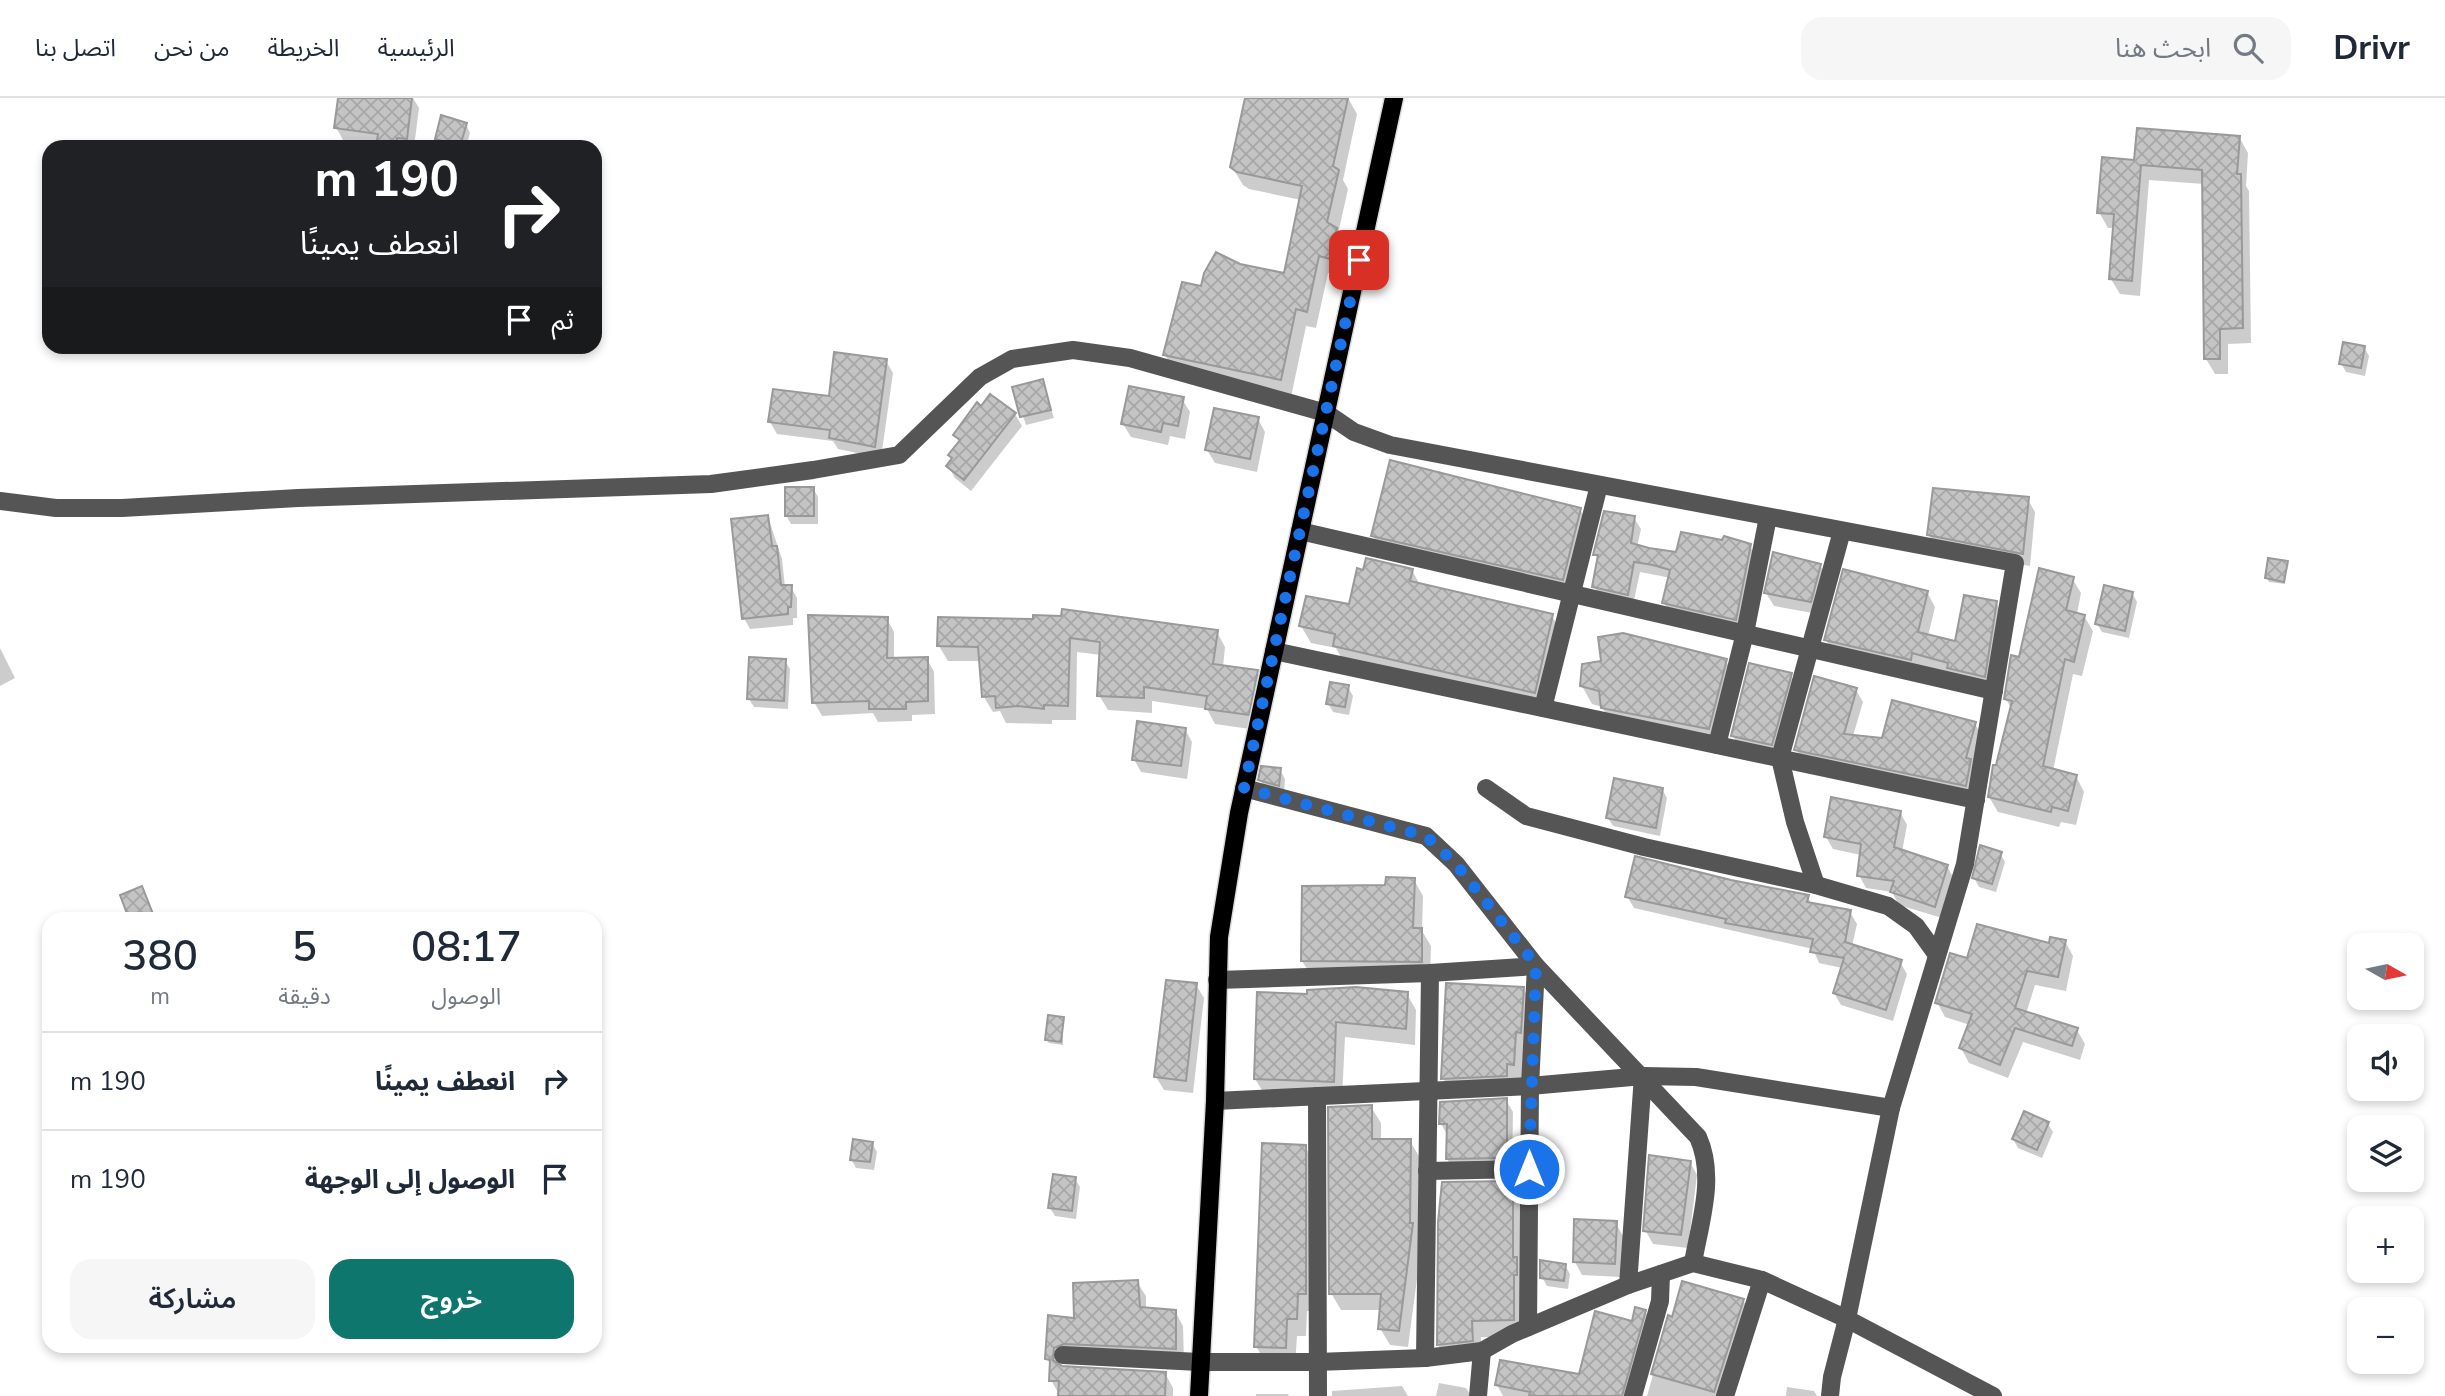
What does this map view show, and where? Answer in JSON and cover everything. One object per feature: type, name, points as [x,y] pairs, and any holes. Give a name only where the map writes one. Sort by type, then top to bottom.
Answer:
[{"type":"main road","points":[[1199,1396],[1214,1101],[1219,937],[1244,788],[1394,98]]},
{"type":"street","points":[[0,501],[56,508],[122,508],[298,498],[711,484],[813,470],[899,455],[980,377],[1012,359],[1073,351],[1130,358],[1326,412],[1354,432],[1390,445],[2015,563],[1965,864],[1891,1108],[1830,1396]]},
{"type":"street","points":[[1543,708],[1599,485]]},
{"type":"street","points":[[1717,745],[1745,633],[1768,517]]},
{"type":"street","points":[[1300,531],[1994,691]]},
{"type":"street","points":[[1816,885],[1795,822],[1780,758],[1842,531]]},
{"type":"street","points":[[1274,651],[1976,800]]},
{"type":"street","points":[[1244,788],[1426,836],[1456,864],[1536,965],[1698,1137],[1708,1171],[1693,1263]]},
{"type":"street","points":[[1486,788],[1526,816],[1644,847],[1816,885],[1888,906],[1916,926],[1937,955]]},
{"type":"street","points":[[1216,980],[1430,973],[1536,965]]},
{"type":"street","points":[[1528,1327],[1530,1086],[1536,965]]},
{"type":"street","points":[[1425,1358],[1430,973]]},
{"type":"street","points":[[1628,1285],[1643,1076]]},
{"type":"street","points":[[1214,1101],[1530,1086],[1643,1076],[1696,1077],[1891,1108]]},
{"type":"street","points":[[1317,1096],[1318,1396]]},
{"type":"street","points":[[1427,1171],[1529,1169]]},
{"type":"street","points":[[1063,1355],[1199,1362],[1317,1362],[1425,1358],[1482,1351],[1528,1327],[1628,1285],[1693,1263],[1762,1280],[1847,1319],[1985,1394]]},
{"type":"street","points":[[1633,1396],[1660,1301],[1661,1274]]},
{"type":"street","points":[[1725,1396],[1762,1280]]},
{"type":"street","points":[[1478,1396],[1482,1351]]},
{"type":"building","points":[[338,98],[412,98],[407,139],[377,140],[378,134],[334,128]]},
{"type":"building","points":[[1245,98],[1348,98],[1333,166],[1339,170],[1327,222],[1337,228],[1330,259],[1319,256],[1307,312],[1296,309],[1281,380],[1163,355],[1182,282],[1201,286],[1204,273],[1216,252],[1240,264],[1284,273],[1302,186],[1237,172],[1230,167]]},
{"type":"building","points":[[441,115],[467,123],[462,140],[435,139]]},
{"type":"building","points":[[2137,128],[2240,136],[2237,174],[2241,174],[2243,328],[2220,329],[2220,359],[2204,359],[2202,170],[2141,165],[2132,281],[2109,279],[2114,214],[2097,213],[2102,157],[2134,160]]},
{"type":"building","points":[[2343,342],[2365,346],[2361,368],[2339,364]]},
{"type":"building","points":[[834,352],[887,359],[875,447],[829,438],[830,430],[768,422],[773,389],[829,396]]},
{"type":"building","points":[[1043,379],[1051,410],[1020,417],[1012,387]]},
{"type":"building","points":[[1129,386],[1184,397],[1178,426],[1163,423],[1161,432],[1121,424]]},
{"type":"building","points":[[990,394],[1016,413],[964,480],[946,466],[952,458],[948,455],[960,440],[953,435],[977,402],[981,406]]},
{"type":"building","points":[[1214,408],[1259,417],[1250,459],[1205,450]]},
{"type":"building","points":[[1390,460],[1581,508],[1563,580],[1371,536]]},
{"type":"building","points":[[785,487],[814,487],[814,516],[785,516]]},
{"type":"building","points":[[1933,488],[2029,497],[2023,554],[1927,535]]},
{"type":"building","points":[[1604,511],[1635,516],[1631,543],[1649,548],[1676,552],[1681,532],[1722,540],[1724,536],[1751,544],[1736,620],[1662,603],[1670,570],[1653,565],[1634,562],[1628,595],[1592,587],[1598,555],[1593,555]]},
{"type":"building","points":[[768,515],[772,546],[777,546],[781,585],[792,585],[791,607],[788,607],[788,614],[742,619],[731,519]]},
{"type":"building","points":[[1773,552],[1821,564],[1811,602],[1764,593]]},
{"type":"building","points":[[1366,558],[1413,569],[1410,581],[1553,614],[1535,693],[1333,646],[1335,634],[1299,626],[1306,596],[1349,604],[1357,568],[1363,570]]},
{"type":"building","points":[[2268,558],[2288,561],[2284,582],[2265,578]]},
{"type":"building","points":[[2039,568],[2074,577],[2066,610],[2085,615],[2074,662],[2065,659],[2043,766],[2077,775],[2068,811],[2052,807],[2051,812],[1988,797],[1993,765],[1996,765],[2012,701],[2004,699],[2011,655],[2019,657]]},
{"type":"building","points":[[1843,569],[1928,591],[1918,632],[1955,641],[1964,595],[1997,601],[1985,677],[1947,668],[1948,663],[1912,653],[1911,660],[1824,640]]},
{"type":"building","points":[[2104,585],[2133,592],[2125,631],[2095,624]]},
{"type":"building","points":[[1062,609],[1218,630],[1213,664],[1258,670],[1249,715],[1205,709],[1207,696],[1144,687],[1144,698],[1097,696],[1100,642],[1070,638],[1068,706],[1044,705],[1044,709],[1018,706],[996,708],[995,696],[982,697],[978,647],[937,646],[938,617],[1033,619],[1033,615],[1061,616]]},
{"type":"building","points":[[808,615],[888,617],[887,658],[928,657],[928,701],[906,702],[906,709],[869,709],[869,701],[812,703]]},
{"type":"building","points":[[1623,633],[1727,659],[1709,729],[1601,708],[1599,691],[1580,686],[1582,664],[1601,661],[1598,637]]},
{"type":"building","points":[[749,657],[786,659],[784,701],[747,699]]},
{"type":"building","points":[[1749,663],[1792,673],[1772,745],[1731,736]]},
{"type":"building","points":[[1814,676],[1857,688],[1844,734],[1882,738],[1892,700],[1976,722],[1966,758],[1971,759],[1966,786],[1794,750]]},
{"type":"building","points":[[1330,682],[1349,685],[1345,707],[1326,704]]},
{"type":"building","points":[[1137,721],[1186,728],[1181,766],[1132,760]]},
{"type":"building","points":[[1261,766],[1281,768],[1279,786],[1258,780]]},
{"type":"building","points":[[1614,778],[1663,788],[1656,828],[1606,818]]},
{"type":"building","points":[[1831,797],[1901,811],[1894,847],[1948,865],[1935,907],[1890,892],[1894,881],[1857,876],[1861,844],[1824,837]]},
{"type":"building","points":[[1980,845],[2002,852],[1992,884],[1972,878]]},
{"type":"building","points":[[1635,856],[1731,880],[1809,895],[1807,902],[1851,910],[1845,942],[1902,960],[1886,1010],[1833,993],[1844,958],[1810,952],[1813,939],[1725,923],[1726,919],[1625,897]]},
{"type":"building","points":[[1386,877],[1415,878],[1413,928],[1422,928],[1422,962],[1301,961],[1302,886],[1385,885]]},
{"type":"building","points":[[142,886],[152,912],[126,912],[120,895]]},
{"type":"building","points":[[1977,924],[2049,943],[2050,937],[2066,940],[2058,977],[2027,971],[2015,1008],[2078,1028],[2072,1046],[2015,1028],[2000,1065],[1959,1048],[1972,1014],[1935,1003],[1950,953],[1967,958]]},
{"type":"building","points":[[1166,980],[1197,983],[1186,1081],[1154,1077]]},
{"type":"building","points":[[1446,983],[1524,987],[1521,1033],[1516,1032],[1514,1065],[1507,1064],[1507,1076],[1441,1079]]},
{"type":"building","points":[[1356,987],[1408,992],[1406,1029],[1336,1022],[1334,1082],[1254,1079],[1257,992],[1307,994],[1307,990]]},
{"type":"building","points":[[1048,1015],[1064,1017],[1061,1042],[1045,1040]]},
{"type":"building","points":[[1507,1098],[1507,1158],[1446,1159],[1447,1124],[1439,1124],[1440,1102]]},
{"type":"building","points":[[1372,1105],[1372,1139],[1411,1139],[1410,1223],[1413,1223],[1399,1331],[1378,1329],[1381,1294],[1329,1294],[1328,1107]]},
{"type":"building","points":[[2024,1111],[2049,1122],[2037,1150],[2012,1139]]},
{"type":"building","points":[[853,1139],[873,1142],[870,1162],[850,1160]]},
{"type":"building","points":[[1262,1143],[1306,1145],[1306,1294],[1298,1294],[1297,1319],[1287,1319],[1286,1348],[1254,1347]]},
{"type":"building","points":[[1649,1155],[1691,1161],[1681,1235],[1643,1231]]},
{"type":"building","points":[[1053,1174],[1076,1177],[1072,1211],[1048,1208]]},
{"type":"building","points":[[1513,1181],[1513,1257],[1517,1257],[1517,1275],[1514,1275],[1514,1320],[1472,1321],[1473,1341],[1437,1345],[1438,1222],[1442,1182]]},
{"type":"building","points":[[1574,1219],[1617,1221],[1615,1264],[1573,1262]]},
{"type":"building","points":[[1540,1260],[1566,1264],[1564,1281],[1540,1278]]},
{"type":"building","points":[[1138,1280],[1140,1307],[1176,1310],[1176,1349],[1064,1344],[1054,1348],[1053,1360],[1062,1366],[1166,1372],[1165,1396],[1058,1396],[1059,1381],[1049,1381],[1050,1360],[1045,1359],[1048,1315],[1074,1318],[1073,1283]]},
{"type":"building","points":[[1682,1281],[1744,1299],[1714,1392],[1651,1374],[1668,1315],[1672,1317]]},
{"type":"building","points":[[1635,1307],[1646,1310],[1622,1396],[1529,1396],[1530,1392],[1495,1385],[1500,1360],[1579,1374],[1595,1311],[1632,1321]]},
{"type":"route","points":[[1359,260],[1244,788],[1426,836],[1456,864],[1536,965],[1529,1169]]}]
